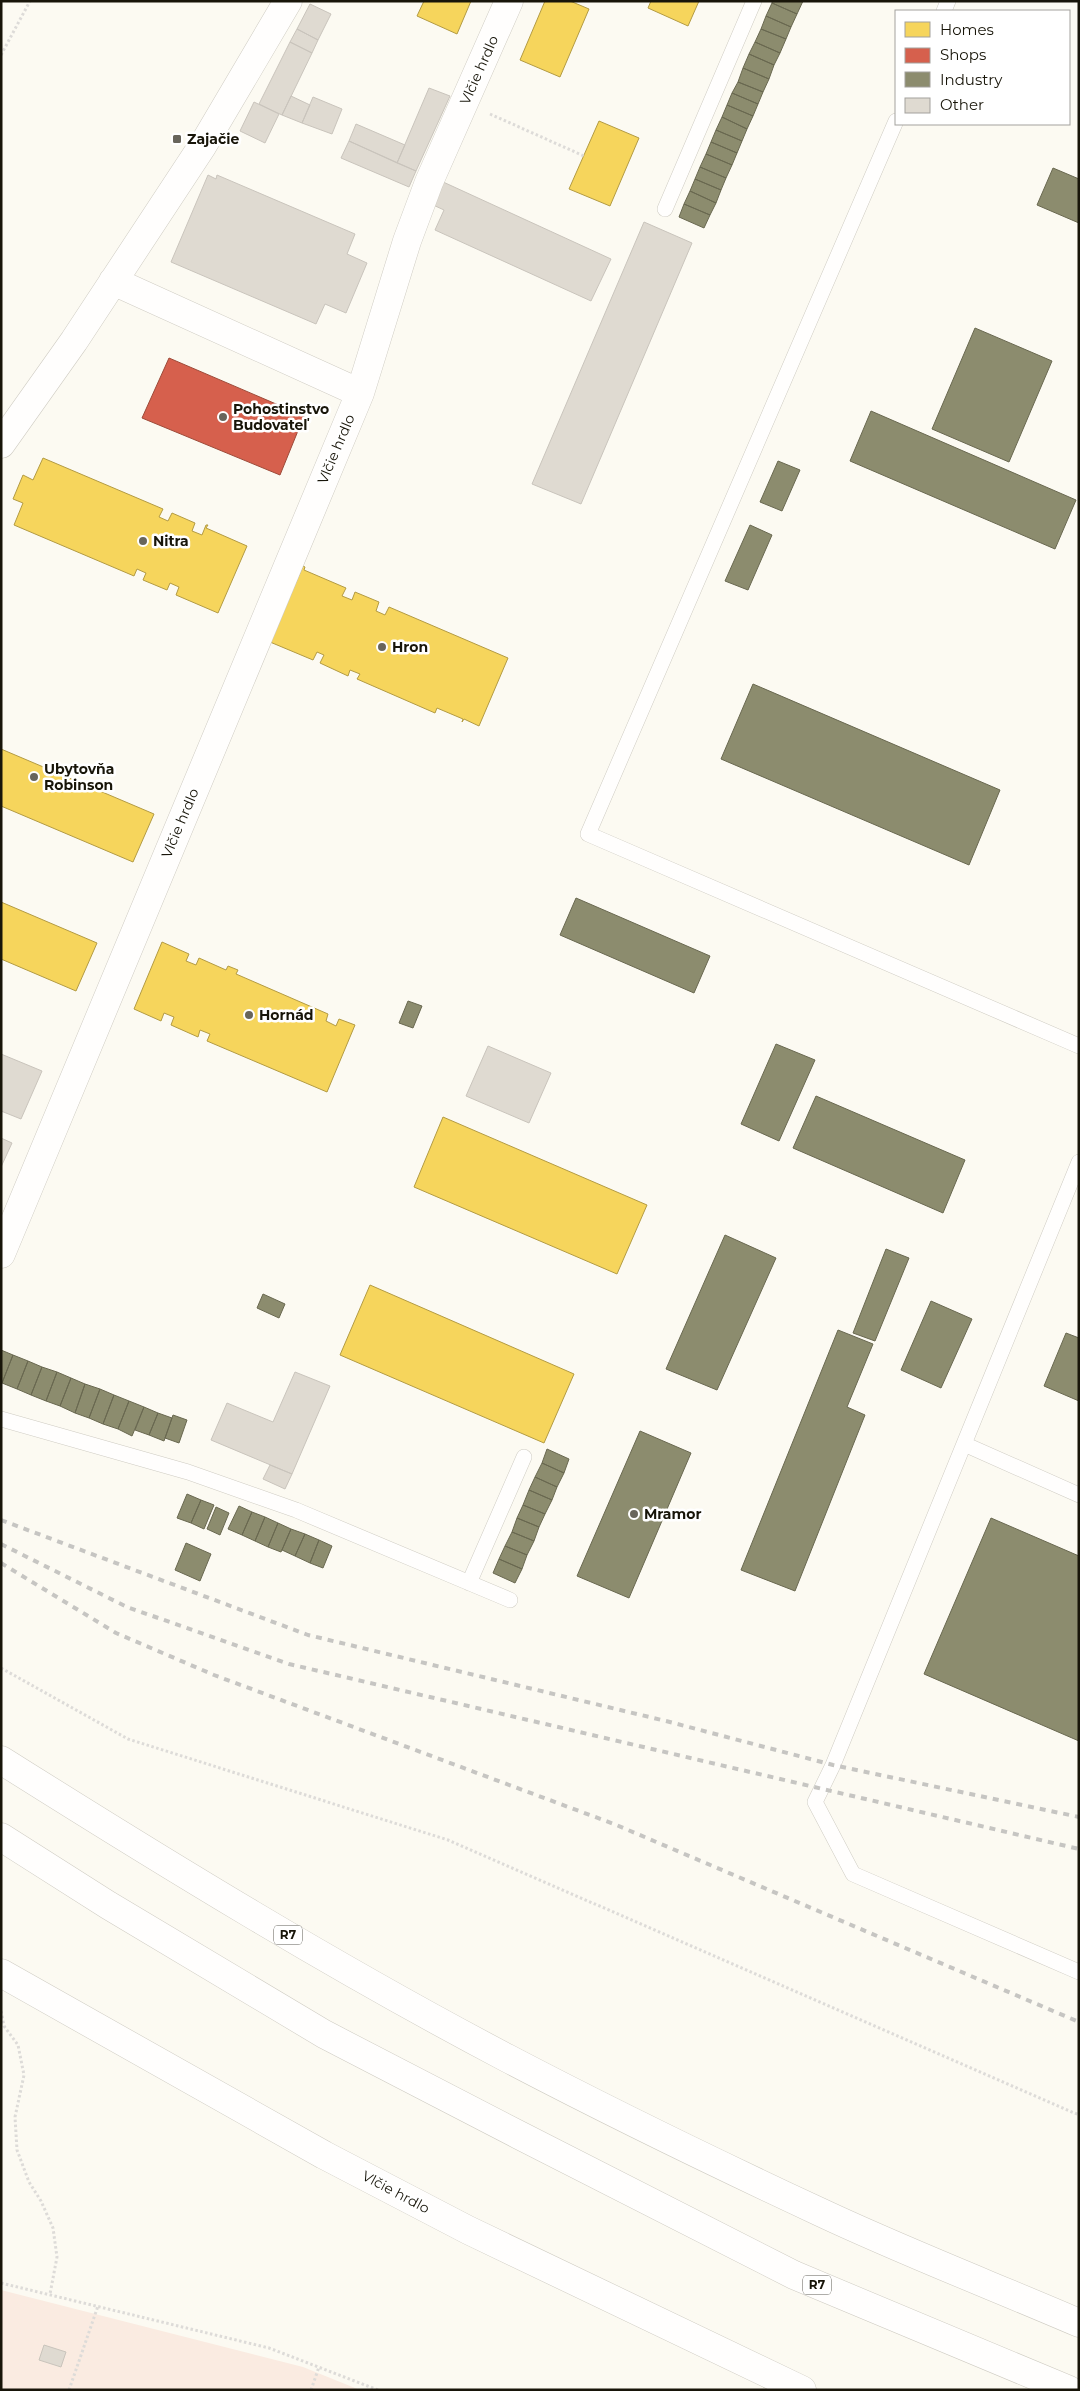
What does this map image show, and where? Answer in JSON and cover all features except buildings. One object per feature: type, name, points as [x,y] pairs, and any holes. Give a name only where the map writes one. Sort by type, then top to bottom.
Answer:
[{"type":"main road","points":[[1,444],[74,341],[203,145],[288,1]]},
{"type":"main road","name":"Vlčie hrdlo","points":[[1,1254],[360,393],[406,241],[509,1]]},
{"type":"main road","points":[[113,281],[360,393]]},
{"type":"main road","name":"R7","points":[[1,1760],[146,1851],[359,1976],[504,2057],[582,2097],[822,2213],[1079,2323]]},
{"type":"main road","name":"R7","points":[[1,1838],[108,1905],[324,2034],[519,2135],[794,2275],[1069,2390]]},
{"type":"main road","name":"Vlčie hrdlo","points":[[1,1973],[324,2155],[468,2230],[802,2390]]},
{"type":"lane","points":[[666,209],[754,1]]},
{"type":"lane","points":[[895,123],[588,834],[1079,1046]]},
{"type":"lane","points":[[1079,1162],[833,1765],[815,1802],[853,1874],[1079,1972]]},
{"type":"lane","points":[[1,1419],[197,1475],[296,1510],[510,1600]]},
{"type":"lane","points":[[964,1444],[1079,1495]]},
{"type":"lane","points":[[469,1582],[524,1456]]},
{"type":"path","points":[[1,55],[30,1]]},
{"type":"path","points":[[469,93],[584,156]]},
{"type":"path","points":[[1,1668],[128,1739],[448,1840],[1079,2115]]},
{"type":"path","points":[[1,2011],[4,2026],[18,2045],[24,2075],[15,2117],[17,2150],[29,2182],[41,2201],[53,2228],[57,2257],[50,2294]]},
{"type":"path","points":[[1,2283],[269,2348],[378,2390]]},
{"type":"path","points":[[69,2390],[98,2306]]},
{"type":"path","points":[[311,2390],[319,2367]]},
{"type":"shaded area","points":[[1,2290],[303,2367],[360,2390],[1,2390]]},
{"type":"railway","points":[[1,1520],[308,1635],[666,1721],[833,1765],[1079,1817]]},
{"type":"railway","points":[[1,1544],[127,1607],[289,1664],[1079,1849]]},
{"type":"railway","points":[[1,1563],[116,1633],[214,1675],[614,1824],[1079,2022]]},
{"type":"place","name":"Zajačie","points":[[177,139]]},
{"type":"place","name":"Pohostinstvo Budovateľ","points":[[223,417]]},
{"type":"place","name":"Nitra","points":[[143,541]]},
{"type":"place","name":"Hron","points":[[382,647]]},
{"type":"place","name":"Ubytovňa Robinson","points":[[34,777]]},
{"type":"place","name":"Hornád","points":[[249,1015]]},
{"type":"place","name":"Mramor","points":[[634,1514]]}]
